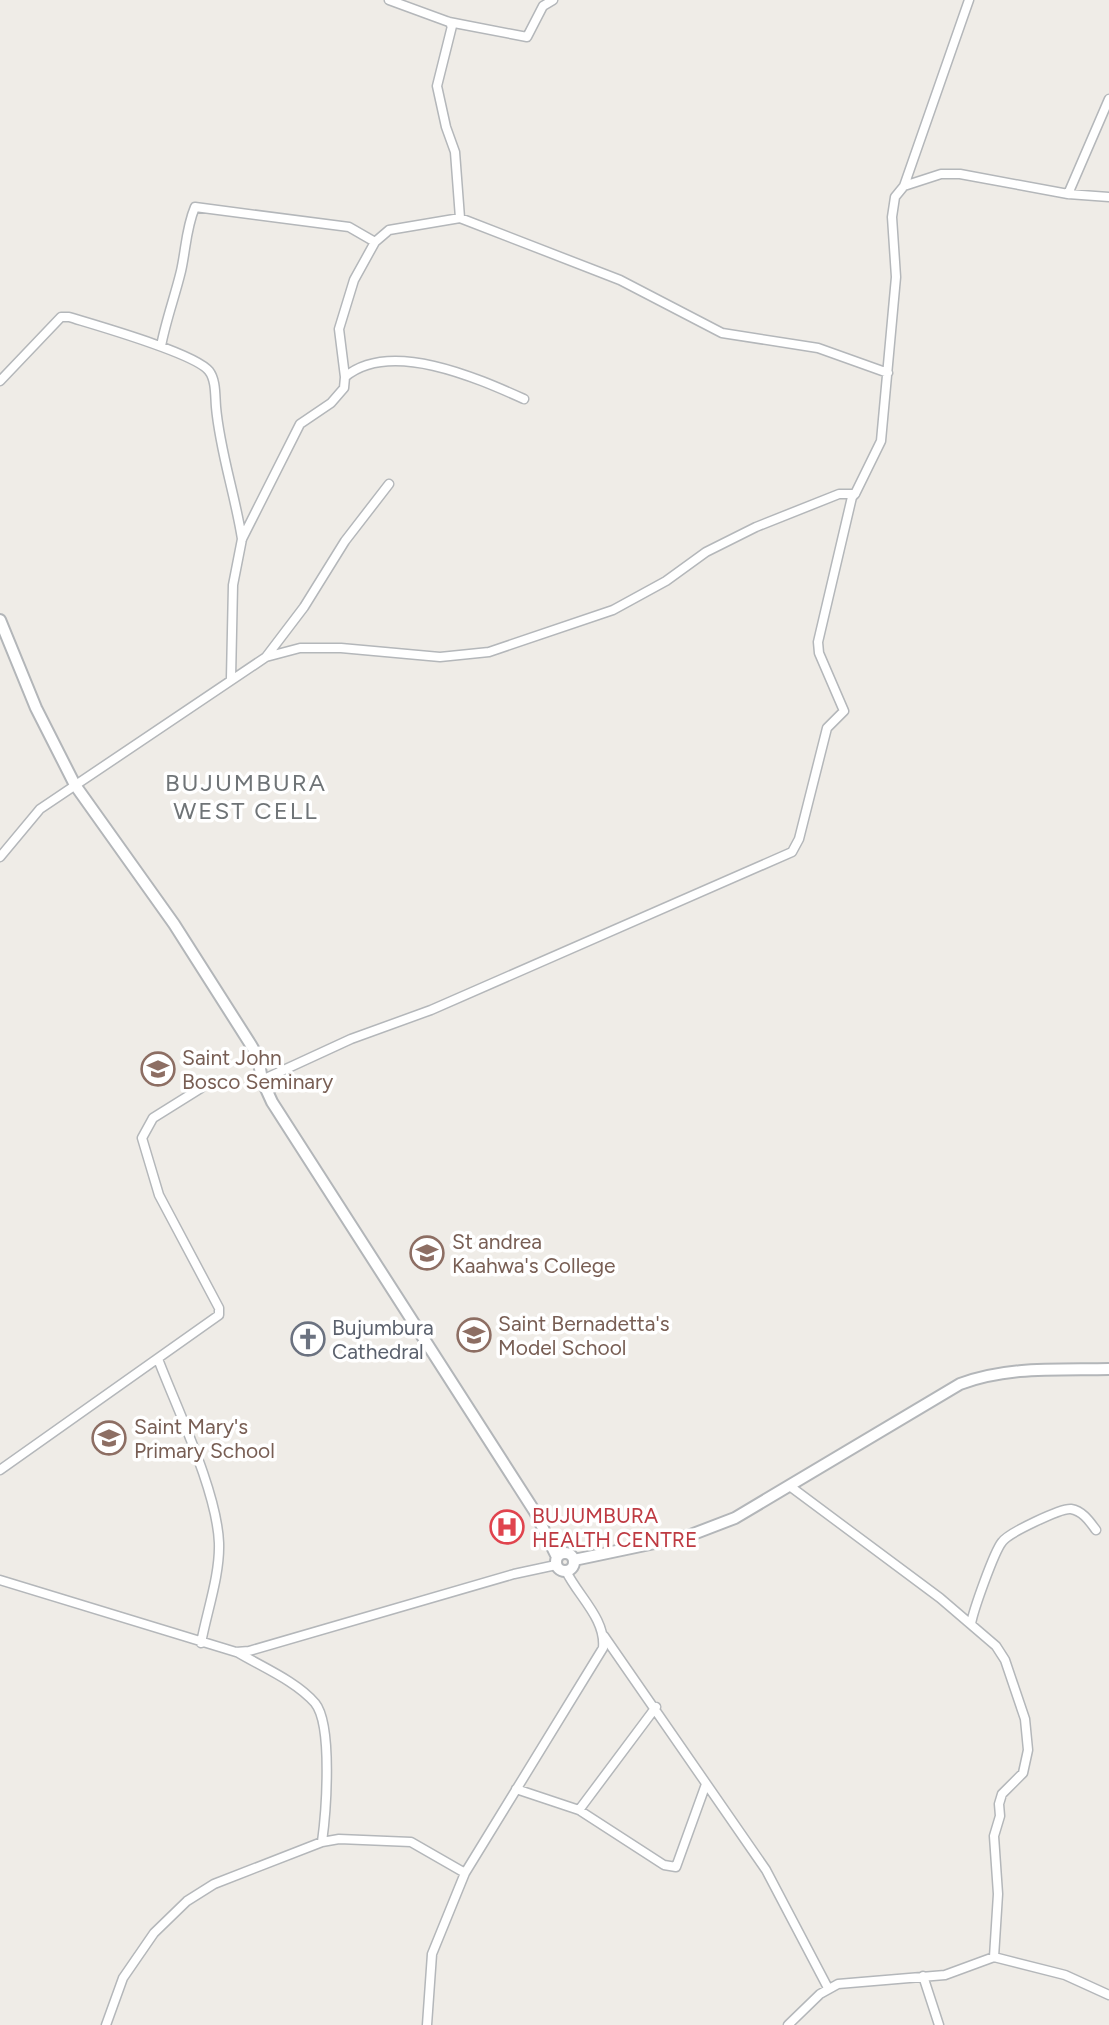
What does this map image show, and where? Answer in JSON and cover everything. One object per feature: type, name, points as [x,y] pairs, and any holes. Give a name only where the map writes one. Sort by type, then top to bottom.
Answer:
[{"type":"street","points":[[389,0],[449,22],[527,37],[544,6],[553,0]]},
{"type":"street","points":[[262,1080],[351,1038],[431,1010],[792,852],[799,839],[827,728],[844,711],[818,642],[852,497],[881,441],[882,399],[888,373],[896,277],[892,217],[895,197],[904,186],[969,0]]},
{"type":"street","points":[[449,22],[452,26],[437,86],[446,127],[455,152],[460,218]]},
{"type":"street","points":[[1068,194],[1109,99]]},
{"type":"street","points":[[904,186],[941,174],[960,174],[1068,194],[1109,197]]},
{"type":"street","points":[[161,346],[181,270],[188,224],[195,207],[349,226],[375,242]]},
{"type":"street","points":[[230,678],[233,585],[242,539],[300,424],[331,403],[344,388],[339,329],[354,280],[375,242],[389,230],[460,218],[620,280],[722,333],[818,348],[888,373]]},
{"type":"street","points":[[0,381],[61,317],[161,346],[203,365],[211,373],[220,445],[233,485],[242,539]]},
{"type":"street","points":[[345,377],[360,365],[380,361],[426,366],[467,373],[524,399]]},
{"type":"street","points":[[265,657],[304,607],[345,541],[389,484]]},
{"type":"street","points":[[0,857],[40,810],[230,678],[265,657],[300,648],[341,648],[440,657],[489,652],[613,611],[666,581],[706,552],[756,527],[839,494],[855,494]]},
{"type":"street","points":[[0,620],[36,708],[75,785],[174,924],[244,1034],[258,1057],[262,1080],[272,1102],[535,1512],[576,1592],[601,1625],[603,1648],[465,1873],[432,1954],[427,2025]]},
{"type":"street","points":[[0,1470],[215,1319],[220,1312],[159,1195],[142,1138],[153,1118],[201,1088]]},
{"type":"street","points":[[158,1359],[212,1500],[217,1526],[217,1563],[201,1643]]},
{"type":"street","points":[[574,1560],[688,1536],[735,1518],[960,1384],[977,1377],[1030,1369],[1109,1369]]},
{"type":"street","points":[[791,1487],[971,1624],[996,1646],[1005,1660],[1025,1719],[1028,1750],[1023,1773],[1002,1794],[999,1804],[1000,1816],[994,1836],[998,1894],[994,1957]]},
{"type":"street","points":[[971,1624],[993,1558],[1002,1541],[1011,1534],[1068,1509],[1079,1512],[1096,1530]]},
{"type":"street","points":[[236,1652],[249,1651],[514,1574],[560,1564],[574,1566],[574,1560],[566,1553],[560,1564]]},
{"type":"street","points":[[0,1580],[113,1612],[201,1643],[236,1652],[305,1693],[319,1709],[325,1731],[326,1812],[322,1842]]},
{"type":"street","points":[[604,1636],[656,1707],[766,1870],[828,1988]]},
{"type":"street","points":[[579,1810],[656,1707]]},
{"type":"street","points":[[516,1789],[579,1810],[664,1865],[677,1867],[706,1784]]},
{"type":"street","points":[[106,2025],[123,1978],[154,1933],[187,1901],[214,1884],[322,1842],[339,1839],[411,1842],[465,1873]]},
{"type":"street","points":[[788,2025],[828,1988],[838,1984],[945,1975],[994,1957],[1065,1975],[1109,1995]]},
{"type":"street","points":[[923,1976],[939,2025]]},
{"type":"place","name":"Saint John Bosco Seminary","points":[[158,1069]]},
{"type":"place","name":"St andrea Kaahwa's College","points":[[427,1253]]},
{"type":"place","name":"Saint Bernadetta's Model School","points":[[474,1335]]},
{"type":"place","name":"Bujumbura Cathedral","points":[[308,1339]]},
{"type":"place","name":"Saint Mary's Primary School","points":[[109,1438]]},
{"type":"place","name":"BUJUMBURA HEALTH CENTRE","points":[[507,1527]]},
{"type":"district","name":"BUJUMBURA WEST CELL","points":[[246,796]]}]
